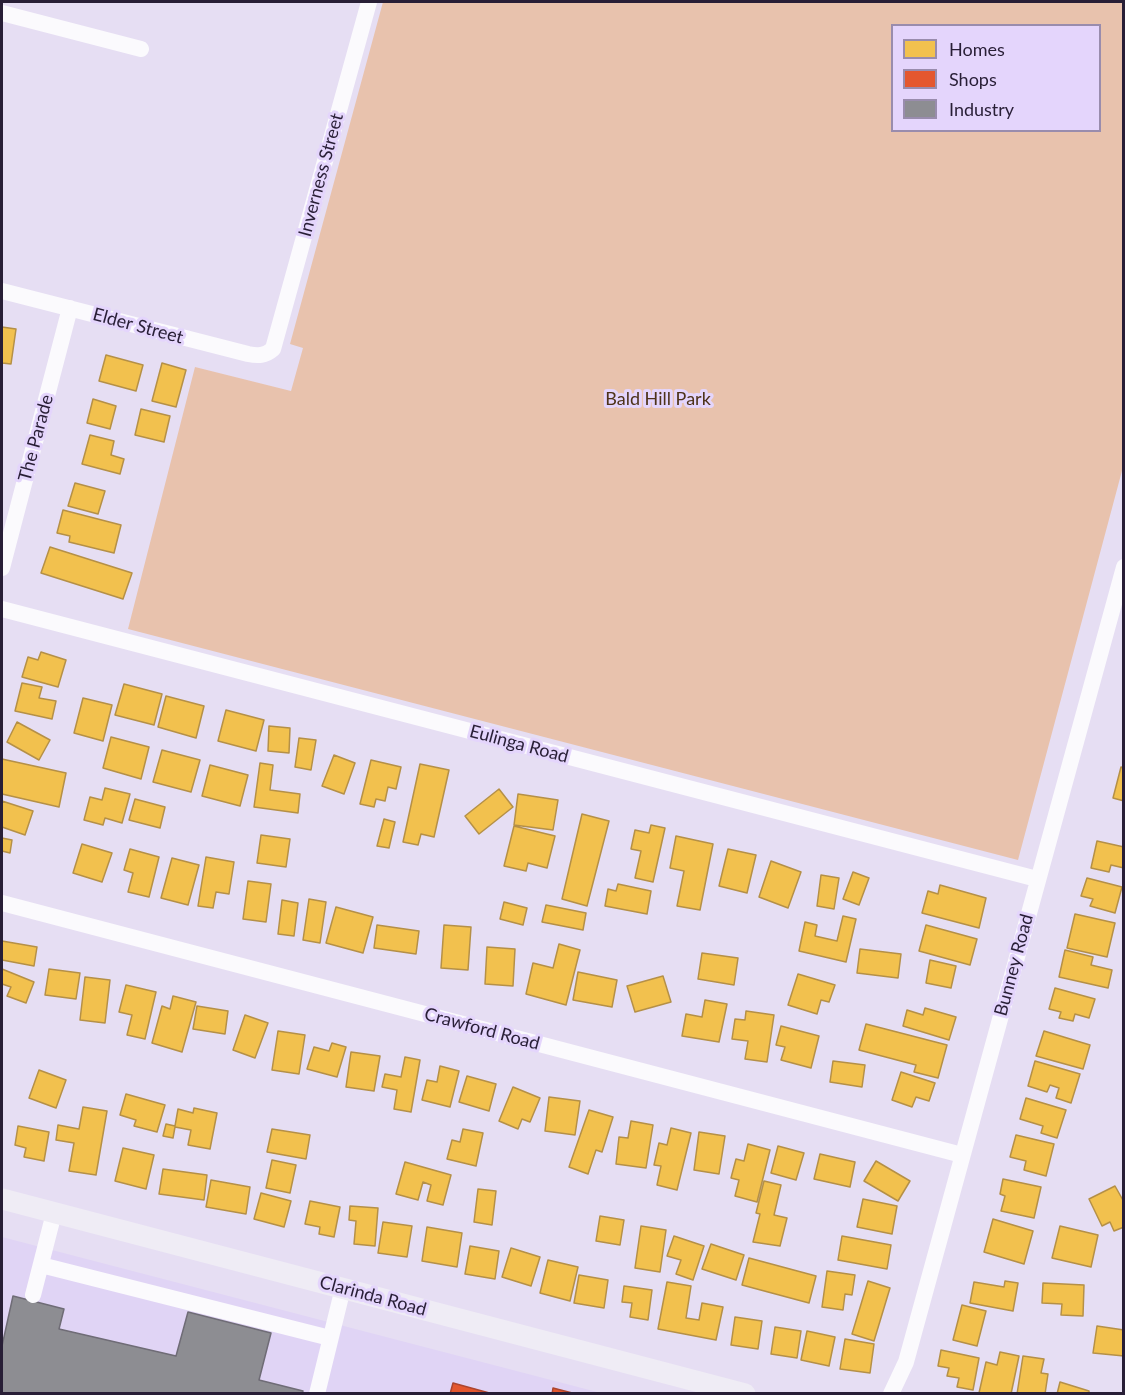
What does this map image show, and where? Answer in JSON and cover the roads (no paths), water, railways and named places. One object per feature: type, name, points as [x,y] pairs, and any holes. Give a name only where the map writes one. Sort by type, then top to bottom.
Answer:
[{"type":"main road","name":"Clarinda Road","points":[[2,1199],[746,1394]]},
{"type":"street","name":"Inverness Street","points":[[273,349],[369,2]]},
{"type":"street","points":[[2,14],[141,50]]},
{"type":"street","name":"Elder Street","points":[[2,291],[248,354],[263,356],[273,349]]},
{"type":"street","name":"The Parade","points":[[2,568],[70,308]]},
{"type":"street","name":"Bunney Road","points":[[891,1394],[906,1362],[1037,879],[1122,578]]},
{"type":"street","name":"Eulinga Road","points":[[2,609],[1037,879]]},
{"type":"street","name":"Crawford Road","points":[[2,903],[962,1155]]},
{"type":"street","points":[[33,1295],[54,1213]]},
{"type":"street","points":[[41,1265],[330,1338]]},
{"type":"street","points":[[317,1394],[343,1288]]},
{"type":"street","name":"Bunney Road","points":[[906,1362],[906,1394]]},
{"type":"park label","name":"Bald Hill Park","points":[[658,399]]}]
